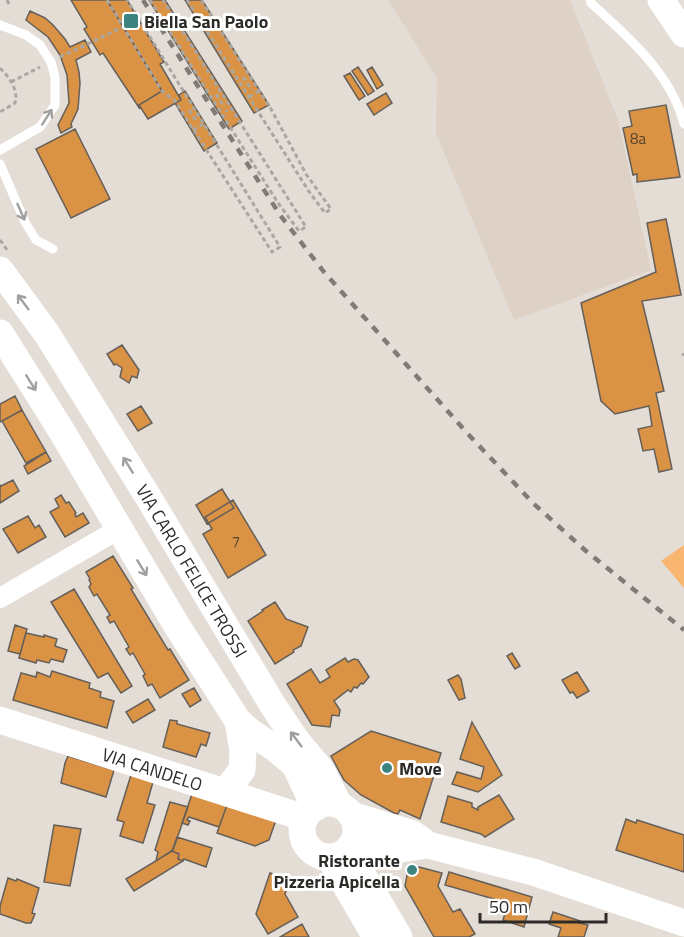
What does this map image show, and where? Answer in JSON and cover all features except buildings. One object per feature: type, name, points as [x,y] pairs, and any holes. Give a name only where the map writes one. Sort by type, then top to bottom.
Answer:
[{"type":"main road","points":[[661,0],[684,34]]},
{"type":"main road","name":"VIA CARLO FELICE TROSSI","points":[[0,270],[47,334],[150,500],[272,705],[296,740],[321,770],[328,812]]},
{"type":"main road","points":[[0,333],[61,430],[177,627],[238,721],[295,765],[328,812],[355,822],[356,829],[343,850]]},
{"type":"main road","name":"VIA CANDELO","points":[[0,720],[225,792],[328,812],[412,834],[416,847]]},
{"type":"main road","points":[[225,792],[242,770],[243,751],[238,721]]},
{"type":"main road","name":"VIA CANDELO","points":[[328,812],[303,825],[302,833],[308,847],[321,856],[343,850],[416,847],[533,872],[684,923]]},
{"type":"main road","points":[[376,897],[379,880],[391,861],[416,847]]},
{"type":"main road","points":[[343,850],[358,869],[399,937]]},
{"type":"main road","points":[[343,850],[376,937]]},
{"type":"street","points":[[0,598],[119,530]]},
{"type":"lane","points":[[590,0],[636,45],[666,83],[684,124]]},
{"type":"lane","points":[[0,25],[26,35],[40,45],[46,64],[55,77],[55,105],[40,127],[0,150]]},
{"type":"lane","points":[[0,164],[36,240],[53,249]]},
{"type":"path","points":[[7,0],[10,6]]},
{"type":"path","points":[[107,0],[162,91],[175,101],[272,252],[280,247],[128,0]]},
{"type":"path","points":[[150,0],[278,203],[299,231],[306,227],[231,108],[218,92]]},
{"type":"path","points":[[163,0],[218,92],[226,110]]},
{"type":"path","points":[[187,0],[310,194],[325,213],[332,209],[306,174],[271,109],[201,0]]},
{"type":"path","points":[[11,82],[123,27]]},
{"type":"path","points":[[0,68],[11,82],[17,97],[15,103],[0,112]]},
{"type":"path","points":[[238,81],[248,74]]},
{"type":"path","points":[[243,77],[254,93]]},
{"type":"path","points":[[249,97],[259,91]]},
{"type":"path","points":[[211,97],[218,92]]},
{"type":"path","points":[[183,114],[194,107]]},
{"type":"path","points":[[222,113],[231,108]]},
{"type":"path","points":[[189,110],[199,126]]},
{"type":"path","points":[[193,130],[203,124]]},
{"type":"shaded area","points":[[388,0],[570,0],[618,120],[651,270],[514,320],[436,133],[437,78]]},
{"type":"shaded area","points":[[684,545],[684,588],[661,561]]},
{"type":"railway","points":[[143,0],[280,215],[324,272],[468,434],[534,504],[586,551],[684,630]]},
{"type":"place","name":"Biella San Paolo","points":[[131,21]]},
{"type":"place","name":"Move","points":[[387,768]]},
{"type":"place","name":"Ristorante Pizzeria Apicella","points":[[412,870]]}]
